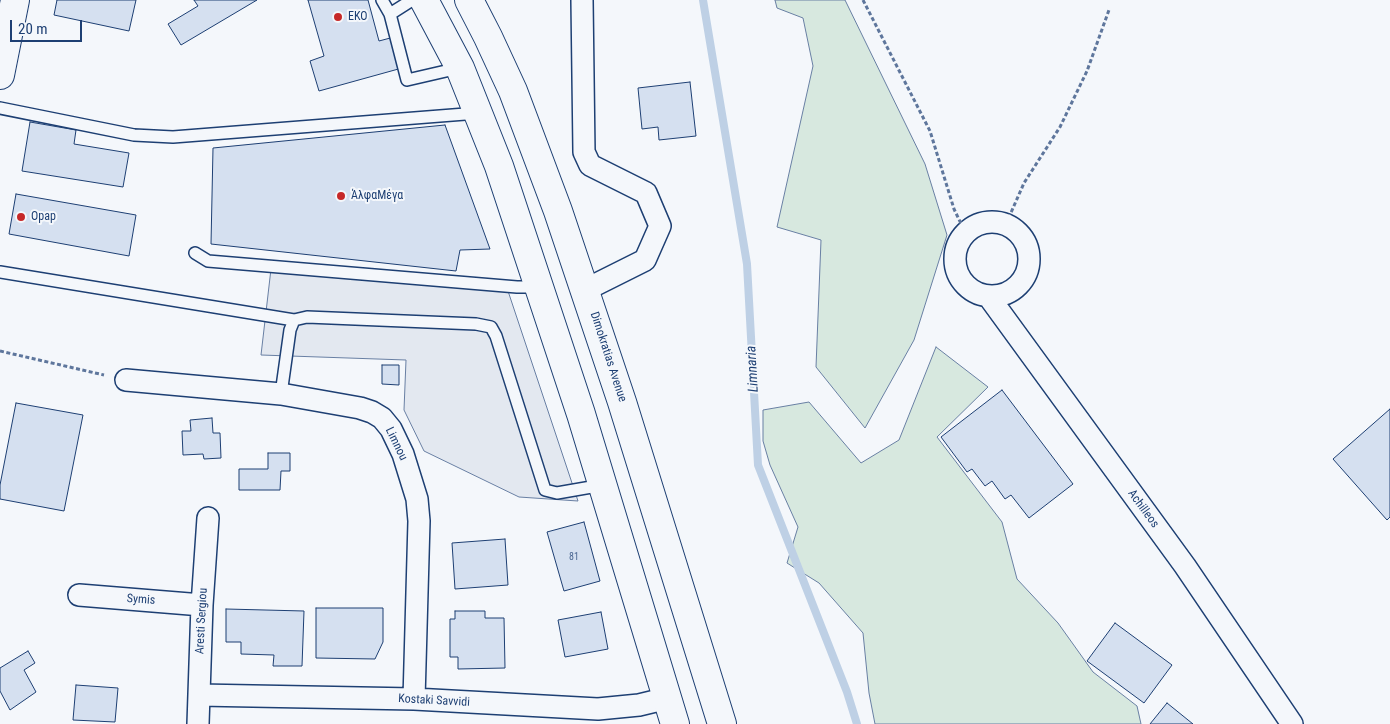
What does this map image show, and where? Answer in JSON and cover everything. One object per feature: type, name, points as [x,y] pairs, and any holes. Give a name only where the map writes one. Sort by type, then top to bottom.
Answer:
[{"type":"main road","points":[[1,61],[16,0]]},
{"type":"main road","points":[[424,0],[460,68],[499,166],[603,485],[675,724]]},
{"type":"main road","name":"Dimokratias Avenue","points":[[469,0],[513,91],[558,211],[622,402],[722,724]]},
{"type":"street","points":[[582,0],[584,152],[590,165],[646,193],[660,226],[645,260],[585,290]]},
{"type":"street","points":[[984,222],[1006,224],[1022,237],[1029,257],[1025,277],[1010,292],[989,297],[969,290],[956,272],[955,251],[965,232],[984,222]]},
{"type":"street","name":"Achilleos","points":[[989,297],[1185,566],[1292,724]]},
{"type":"street","name":"Limnou","points":[[126,380],[281,394],[360,408],[382,418],[391,429],[403,454],[417,499],[419,521],[414,699]]},
{"type":"street","name":"Aresti Sergiou","points":[[198,724],[202,604],[208,518]]},
{"type":"street","name":"Symis","points":[[79,595],[202,604]]},
{"type":"street","name":"Kostaki Savvidi","points":[[199,695],[414,699],[598,709],[639,705],[668,698]]},
{"type":"lane","points":[[382,0],[390,14],[407,80],[460,68]]},
{"type":"lane","points":[[390,14],[412,0]]},
{"type":"lane","points":[[0,108],[134,135],[173,137],[478,113]]},
{"type":"lane","points":[[195,253],[208,261],[540,288]]},
{"type":"lane","points":[[0,272],[294,320],[307,317],[476,324],[491,327],[496,336],[545,490],[557,493],[603,485]]},
{"type":"lane","points":[[281,394],[290,330],[294,320]]},
{"type":"path","points":[[863,0],[930,132],[954,209],[965,232]]},
{"type":"path","points":[[1006,224],[1024,182],[1060,127],[1087,71],[1109,10]]},
{"type":"path","points":[[0,351],[126,380]]},
{"type":"shaded area","points":[[775,0],[845,0],[925,164],[947,235],[914,340],[865,428],[816,367],[821,240],[777,227],[813,66],[803,18],[777,8]]},
{"type":"shaded area","points":[[271,269],[507,288],[578,501],[519,497],[424,451],[404,410],[406,360],[261,355]]},
{"type":"shaded area","points":[[936,347],[988,387],[937,437],[1002,522],[1017,579],[1058,623],[1093,672],[1137,706],[1141,724],[875,724],[869,693],[863,633],[819,583],[787,563],[798,527],[770,465],[763,441],[763,410],[809,402],[861,463],[899,440]]},
{"type":"building","points":[[57,0],[136,0],[129,31],[54,15]]},
{"type":"building","points":[[194,0],[257,0],[181,45],[168,24],[198,6]]},
{"type":"building","points":[[308,0],[368,0],[379,41],[394,37],[402,68],[319,91],[310,61],[324,56]]},
{"type":"building","points":[[690,82],[696,136],[659,140],[658,127],[642,129],[638,88]]},
{"type":"building","points":[[30,122],[76,130],[74,144],[129,153],[123,187],[22,171]]},
{"type":"building","name":"ΆλφαΜέγα","points":[[445,125],[490,249],[460,250],[456,271],[211,244],[213,148]]},
{"type":"building","points":[[16,194],[136,215],[129,256],[9,234]]},
{"type":"building","points":[[382,365],[399,365],[399,385],[382,384]]},
{"type":"building","points":[[1002,390],[1073,484],[1029,518],[1011,495],[1005,499],[992,481],[985,486],[972,469],[967,472],[941,437]]},
{"type":"building","points":[[16,403],[83,415],[64,511],[0,499],[0,485]]},
{"type":"building","points":[[1390,409],[1390,517],[1387,520],[1333,459]]},
{"type":"building","points":[[212,418],[213,433],[220,433],[221,458],[204,459],[203,454],[183,455],[182,431],[191,431],[190,420]]},
{"type":"building","points":[[268,453],[290,453],[290,471],[281,471],[280,490],[239,490],[239,469],[268,469]]},
{"type":"building","points":[[584,522],[600,581],[564,591],[547,532]]},
{"type":"building","points":[[505,539],[508,585],[455,589],[452,543]]},
{"type":"building","points":[[316,608],[383,608],[383,642],[375,659],[316,658]]},
{"type":"building","points":[[226,609],[304,611],[302,666],[273,666],[274,655],[241,654],[241,642],[226,642]]},
{"type":"building","points":[[455,611],[485,611],[485,618],[504,618],[505,668],[458,669],[458,657],[450,657],[450,619],[455,619]]},
{"type":"building","points":[[601,612],[608,649],[565,657],[558,620]]},
{"type":"building","points":[[1115,623],[1172,665],[1144,703],[1087,661]]},
{"type":"building","points":[[28,651],[35,663],[24,670],[36,692],[10,710],[0,691],[0,668]]},
{"type":"building","points":[[76,685],[118,688],[115,722],[73,720]]},
{"type":"building","points":[[1167,703],[1193,724],[1150,724]]},
{"type":"waterway","name":"Limnaria","points":[[703,0],[747,264],[758,465],[847,692],[857,724]]},
{"type":"place","name":"EKO","points":[[338,17]]},
{"type":"place","name":"ΆλφαΜέγα","points":[[341,196]]},
{"type":"place","name":"Opap","points":[[21,217]]}]
